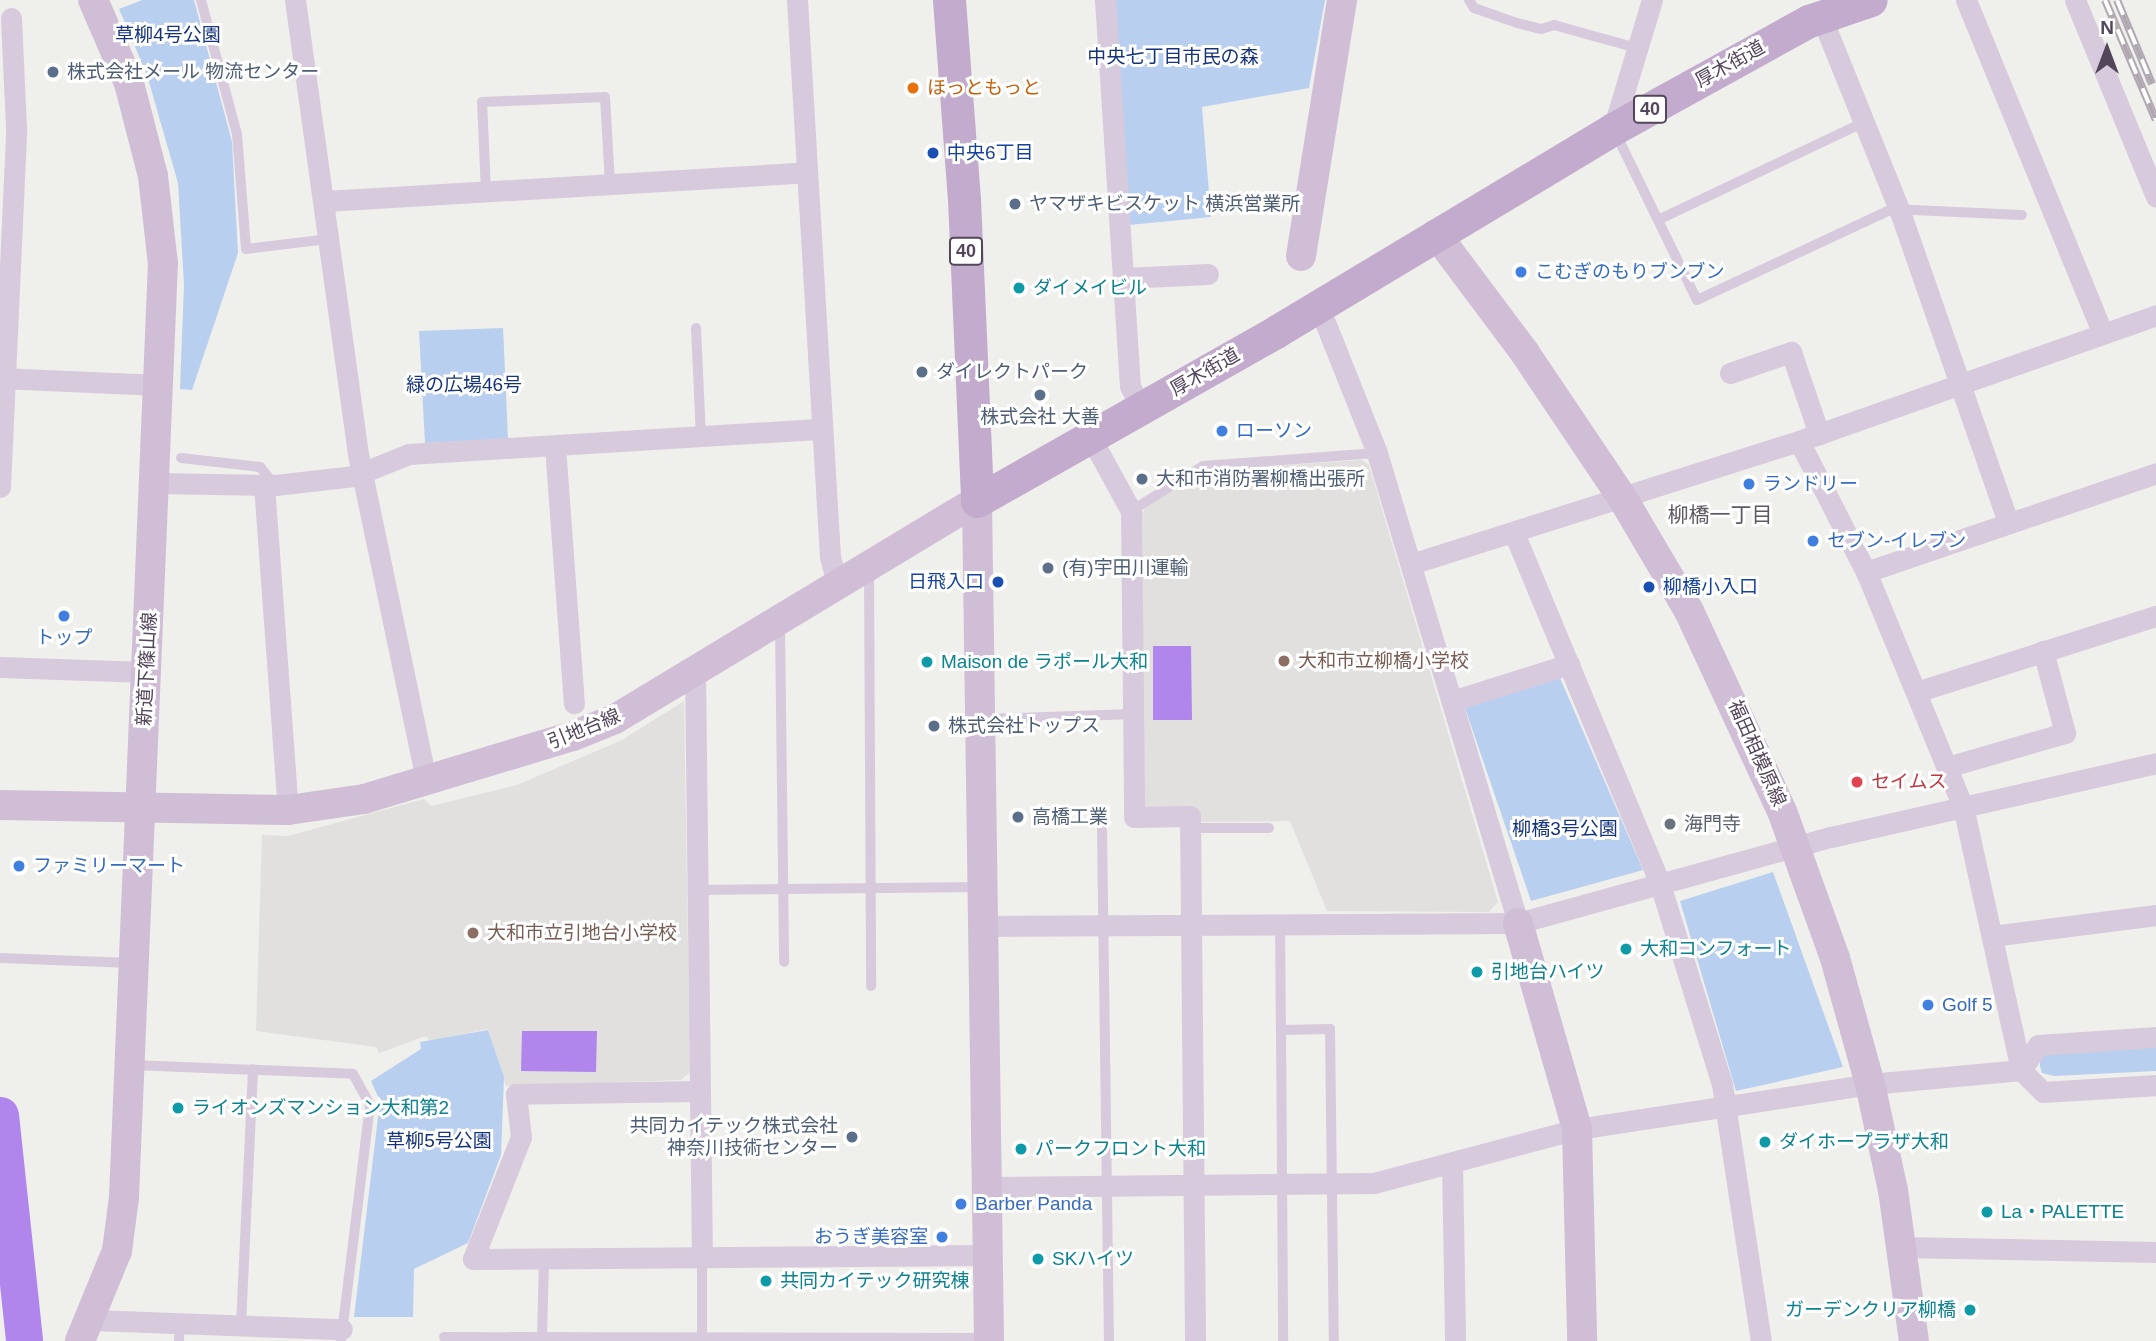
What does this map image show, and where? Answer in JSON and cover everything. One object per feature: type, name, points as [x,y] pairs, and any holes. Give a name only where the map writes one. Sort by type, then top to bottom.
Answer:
[{"type":"main road","name":"40","points":[[949,0],[977,501]]},
{"type":"main road","name":"厚木街道","points":[[977,501],[1319,307],[1613,129],[1821,16],[1871,0]]},
{"type":"street","name":"新道下篠山線","points":[[86,1331],[117,1251],[142,810],[163,264],[153,176],[129,83],[94,0]]},
{"type":"street","points":[[295,0],[362,471],[426,781]]},
{"type":"street","points":[[797,0],[830,557],[837,584]]},
{"type":"street","points":[[1105,0],[1130,386],[1141,409]]},
{"type":"street","points":[[1301,256],[1342,0]]},
{"type":"street","points":[[1613,129],[1651,0]]},
{"type":"street","points":[[1966,0],[2102,332]]},
{"type":"street","points":[[2075,0],[2156,197]]},
{"type":"street","points":[[0,487],[2,379],[16,128],[12,16]]},
{"type":"street","points":[[1821,16],[1899,209],[2008,522]]},
{"type":"street","points":[[325,201],[807,172]]},
{"type":"street","name":"福田相模原線","points":[[1436,234],[1525,353],[1623,499],[1689,611],[1738,709],[1797,847],[1835,958],[1870,1084],[1901,1247],[1914,1341]]},
{"type":"street","points":[[1123,278],[1208,274]]},
{"type":"street","points":[[1319,307],[1377,453],[1577,1129],[1582,1341]]},
{"type":"street","points":[[1411,564],[1623,499],[1809,437],[2156,315]]},
{"type":"street","points":[[1730,373],[1791,352],[1809,437],[1963,807],[2021,1070],[2043,1092],[2156,1085]]},
{"type":"street","points":[[2,379],[159,385]]},
{"type":"street","points":[[155,483],[269,485],[354,476],[409,454],[822,429]]},
{"type":"street","points":[[1091,438],[1131,511],[1136,714],[1134,817],[1190,816],[1195,1341]]},
{"type":"street","points":[[555,446],[574,703]]},
{"type":"street","points":[[1866,572],[2156,473]]},
{"type":"street","points":[[269,485],[288,810]]},
{"type":"street","points":[[977,501],[989,1340]]},
{"type":"street","name":"引地台線","points":[[0,805],[142,810],[288,810],[365,799],[426,781],[615,719],[977,501]]},
{"type":"street","points":[[1514,533],[1660,884],[1727,1105],[1761,1341]]},
{"type":"street","points":[[1916,692],[2156,616]]},
{"type":"street","points":[[1947,767],[2066,733],[2043,652]]},
{"type":"street","points":[[1452,701],[1569,664]]},
{"type":"street","points":[[0,667],[146,672]]},
{"type":"street","points":[[695,671],[702,1257]]},
{"type":"street","points":[[984,926],[1518,923],[1797,847],[2156,763]]},
{"type":"street","points":[[1992,936],[2156,915]]},
{"type":"street","points":[[2021,1070],[2038,1045],[2156,1037]]},
{"type":"street","points":[[987,1187],[1374,1183],[1577,1129],[1870,1084],[2021,1070]]},
{"type":"street","points":[[699,1091],[516,1094],[522,1138],[473,1259],[986,1255]]},
{"type":"street","points":[[1452,1163],[1455,1341]]},
{"type":"street","points":[[1901,1247],[2156,1252]]},
{"type":"street","points":[[86,1331],[180,1332],[241,1325],[341,1335]]},
{"type":"lane","points":[[201,0],[237,134],[246,249],[329,239]]},
{"type":"lane","points":[[1469,0],[1475,8],[1517,23],[1541,29],[1554,25],[1637,48]]},
{"type":"lane","points":[[486,192],[482,102],[605,97],[610,184]]},
{"type":"lane","points":[[1658,220],[1864,122]]},
{"type":"lane","points":[[1613,129],[1697,300],[1899,209],[2022,215]]},
{"type":"lane","points":[[696,328],[701,437]]},
{"type":"lane","points":[[1131,511],[1203,466],[1377,453]]},
{"type":"lane","points":[[181,458],[260,467],[269,485]]},
{"type":"lane","points":[[869,566],[871,986]]},
{"type":"lane","points":[[780,619],[784,962]]},
{"type":"lane","points":[[981,720],[1136,714]]},
{"type":"lane","points":[[1102,828],[1108,1341]]},
{"type":"lane","points":[[1190,828],[1269,828]]},
{"type":"lane","points":[[697,890],[983,887]]},
{"type":"lane","points":[[1280,924],[1283,1341]]},
{"type":"lane","points":[[0,958],[134,963]]},
{"type":"lane","points":[[1281,1030],[1330,1029],[1334,1341]]},
{"type":"lane","points":[[129,1065],[353,1074],[370,1105],[341,1335]]},
{"type":"lane","points":[[241,1325],[253,1069]]},
{"type":"lane","points":[[702,1257],[702,1339]]},
{"type":"lane","points":[[542,1337],[544,1258]]},
{"type":"lane","points":[[443,1337],[989,1340]]},
{"type":"shaded area","name":"大和市立柳橋小学校","points":[[1362,460],[1369,465],[1498,902],[1489,912],[1327,911],[1290,821],[1195,822],[1141,806],[1140,516],[1146,507],[1191,480],[1227,469]]},
{"type":"shaded area","points":[[1153,646],[1191,646],[1192,720],[1153,720]]},
{"type":"shaded area","name":"大和市立引地台小学校","points":[[684,701],[690,1072],[681,1080],[506,1086],[488,1029],[430,1041],[426,1036],[379,1053],[376,1047],[256,1031],[262,835],[288,836],[424,799],[431,806],[517,785],[622,740]]},
{"type":"shaded area","points":[[522,1031],[597,1031],[596,1072],[521,1071]]},
{"type":"green space","name":"草柳4号公園","points":[[142,0],[194,0],[232,142],[238,253],[192,390],[180,389],[184,284],[178,183],[147,75],[119,9]]},
{"type":"green space","name":"中央七丁目市民の森","points":[[1111,0],[1325,0],[1309,88],[1202,107],[1211,217],[1129,225]]},
{"type":"green space","name":"緑の広場46号","points":[[503,328],[508,439],[425,443],[419,331]]},
{"type":"green space","name":"柳橋3号公園","points":[[1560,678],[1643,870],[1531,901],[1464,705]]},
{"type":"green space","points":[[1773,872],[1843,1067],[1736,1091],[1680,901]]},
{"type":"green space","name":"草柳5号公園","points":[[488,1030],[504,1077],[501,1155],[468,1243],[414,1269],[413,1317],[354,1317],[380,1101],[371,1081],[421,1049],[420,1042]]},
{"type":"green space","points":[[2156,1044],[2156,1071],[2054,1076],[2042,1073],[2040,1066],[2040,1057],[2050,1051]]},
{"type":"waterway","points":[[0,1115],[24,1341]]},
{"type":"railway","points":[[2105,0],[2156,120]]},
{"type":"railway","points":[[2117,0],[2152,84]]},
{"type":"place","name":"株式会社メール 物流センター","points":[[53,72]]},
{"type":"place","name":"ほっともっと","points":[[913,88]]},
{"type":"place","name":"中央6丁目","points":[[933,153]]},
{"type":"place","name":"ヤマザキビスケット 横浜営業所","points":[[1015,204]]},
{"type":"place","name":"こむぎのもりブンブン","points":[[1521,272]]},
{"type":"place","name":"ダイメイビル","points":[[1019,288]]},
{"type":"place","name":"ダイレクトパーク","points":[[922,372]]},
{"type":"place","name":"株式会社 大善","points":[[1040,395]]},
{"type":"place","name":"ローソン","points":[[1222,431]]},
{"type":"place","name":"大和市消防署柳橋出張所","points":[[1142,479]]},
{"type":"place","name":"ランドリー","points":[[1749,484]]},
{"type":"place","name":"セブン-イレブン","points":[[1813,541]]},
{"type":"place","name":"(有)宇田川運輸","points":[[1048,568]]},
{"type":"place","name":"日飛入口","points":[[998,582]]},
{"type":"place","name":"柳橋小入口","points":[[1649,587]]},
{"type":"place","name":"トップ","points":[[64,616]]},
{"type":"place","name":"大和市立柳橋小学校","points":[[1284,661]]},
{"type":"place","name":"Maison de ラポール大和","points":[[927,662]]},
{"type":"place","name":"株式会社トップス","points":[[934,726]]},
{"type":"place","name":"セイムス","points":[[1857,782]]},
{"type":"place","name":"高橋工業","points":[[1018,817]]},
{"type":"place","name":"海門寺","points":[[1670,824]]},
{"type":"place","name":"ファミリーマート","points":[[19,866]]},
{"type":"place","name":"大和市立引地台小学校","points":[[473,933]]},
{"type":"place","name":"大和コンフォート","points":[[1626,949]]},
{"type":"place","name":"引地台ハイツ","points":[[1477,972]]},
{"type":"place","name":"Golf 5","points":[[1928,1005]]},
{"type":"place","name":"ライオンズマンション大和第2","points":[[178,1108]]},
{"type":"place","name":"共同カイテック株式会社 神奈川技術センター","points":[[852,1137]]},
{"type":"place","name":"ダイホープラザ大和","points":[[1765,1142]]},
{"type":"place","name":"パークフロント大和","points":[[1021,1149]]},
{"type":"place","name":"Barber Panda","points":[[961,1204]]},
{"type":"place","name":"La・PALETTE","points":[[1987,1212]]},
{"type":"place","name":"おうぎ美容室","points":[[942,1237]]},
{"type":"place","name":"SKハイツ","points":[[1038,1259]]},
{"type":"place","name":"共同カイテック研究棟","points":[[766,1281]]},
{"type":"place","name":"ガーデンクリア柳橋","points":[[1970,1310]]},
{"type":"district","name":"柳橋一丁目","points":[[1720,515]]}]
